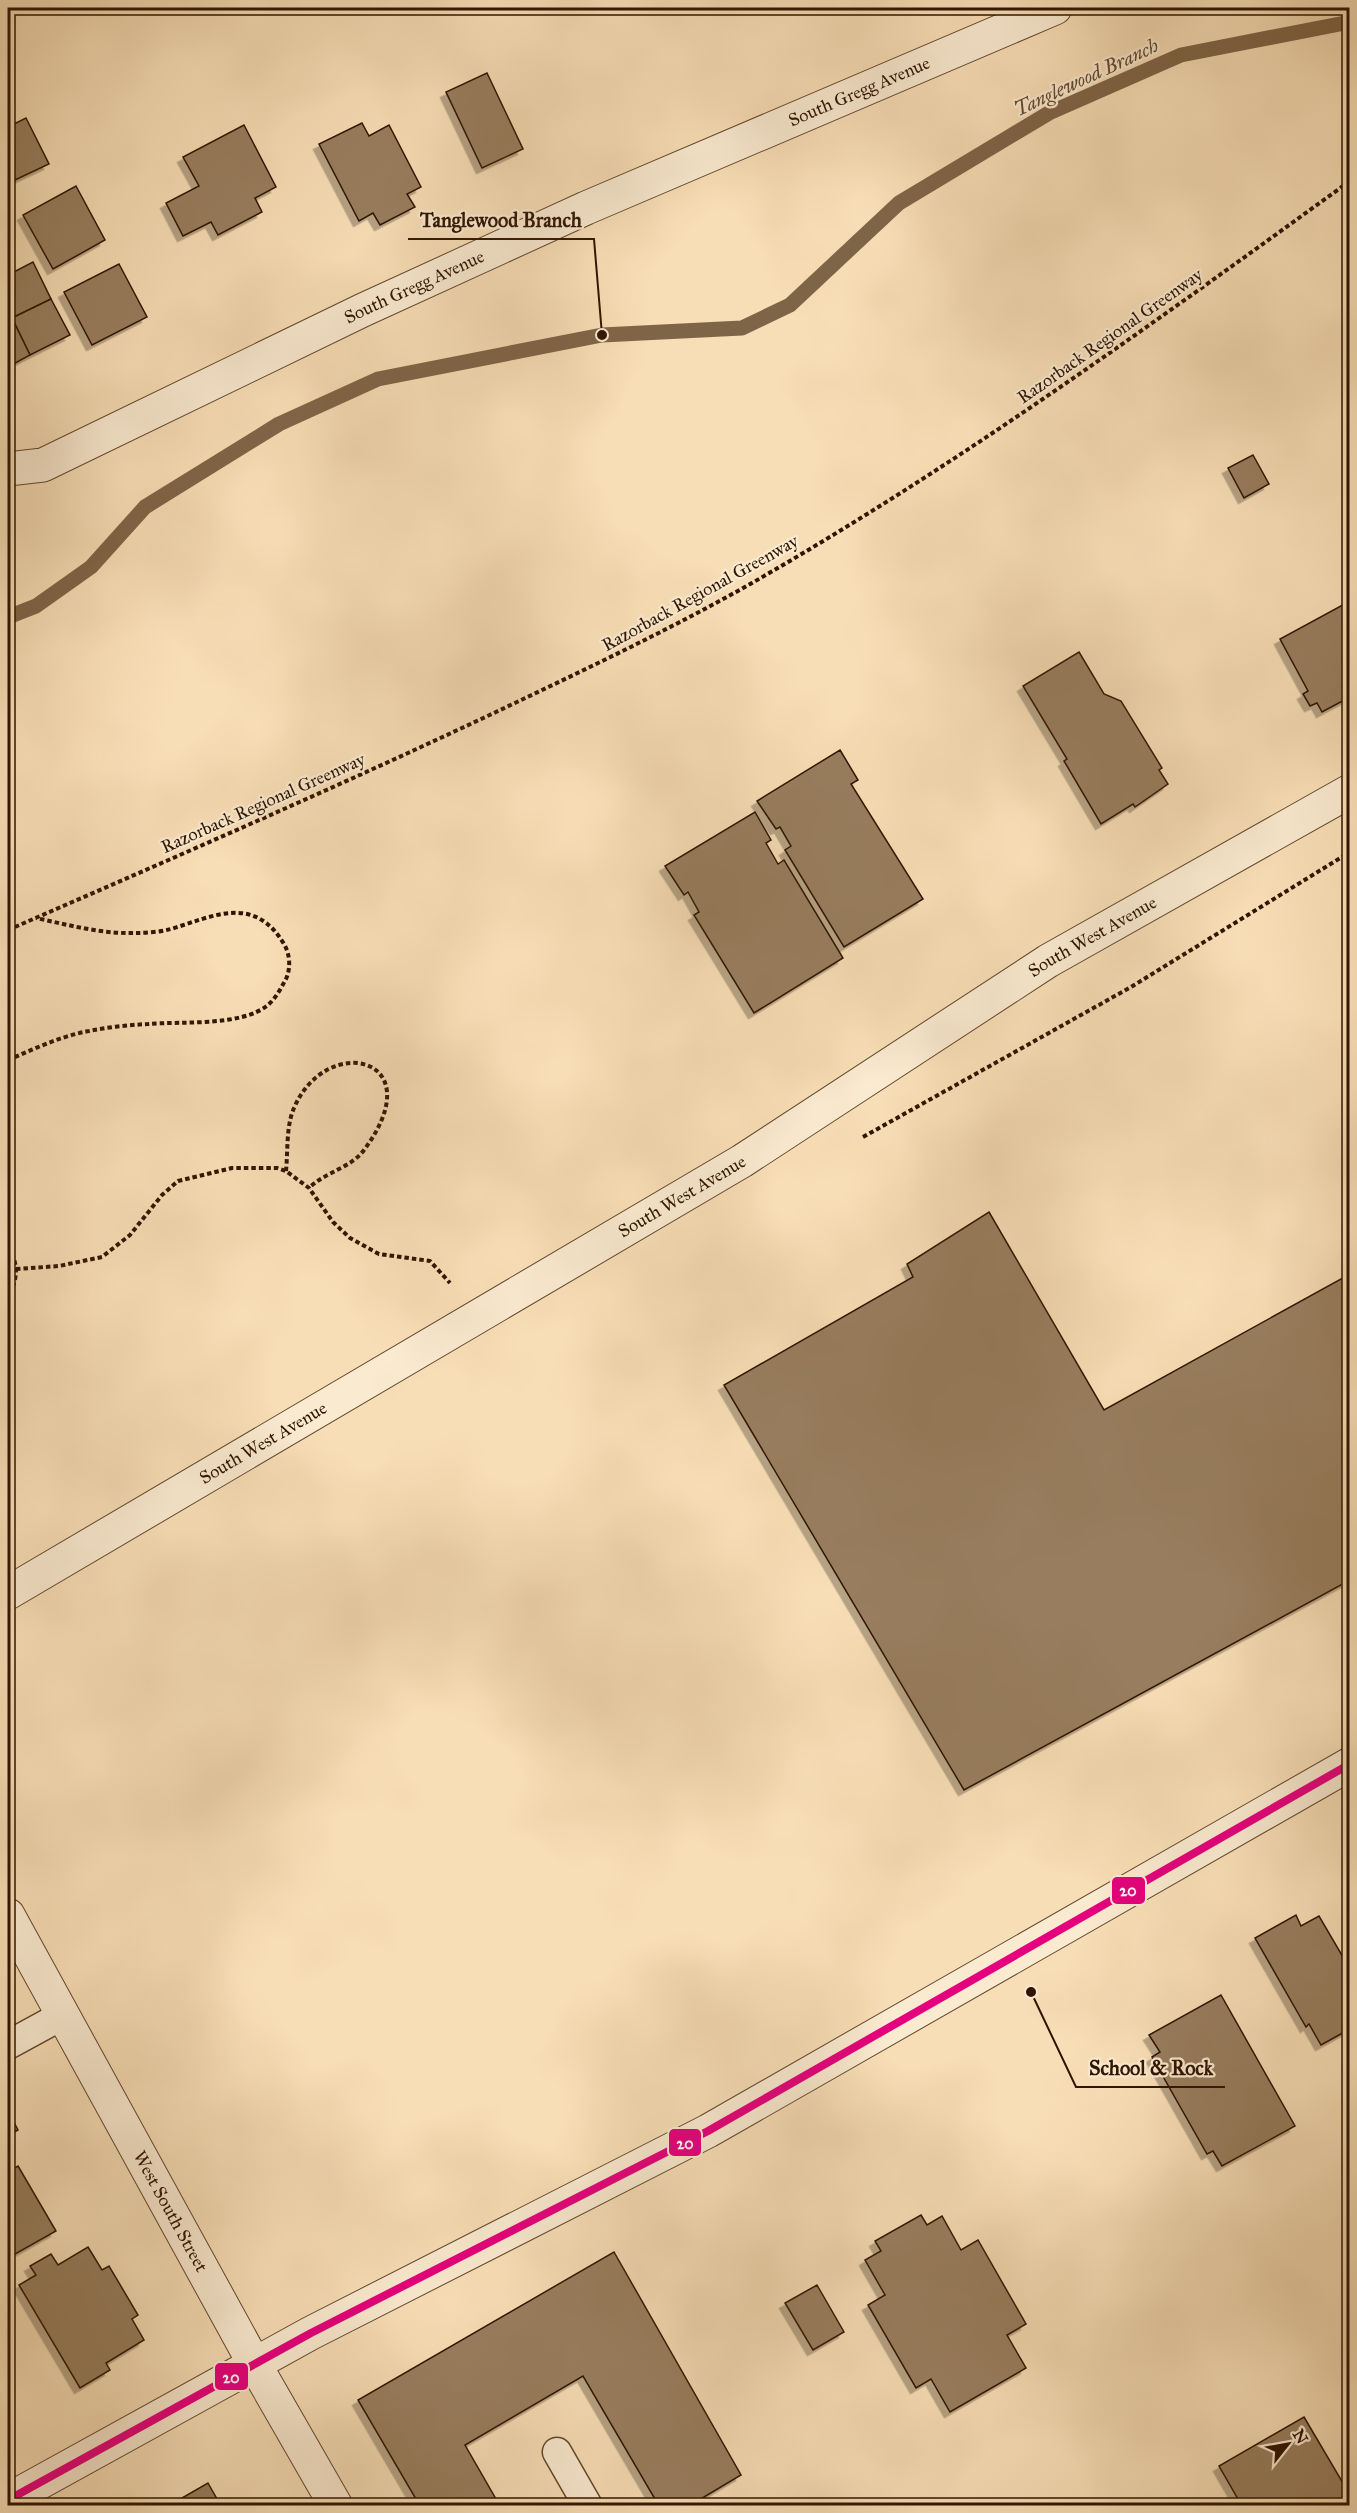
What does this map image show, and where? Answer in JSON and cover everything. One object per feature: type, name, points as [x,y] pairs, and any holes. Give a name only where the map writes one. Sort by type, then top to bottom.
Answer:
[{"type":"street","name":"South Gregg Avenue","points":[[8,469],[43,465],[363,310],[575,213],[1055,8]]},
{"type":"street","name":"South West Avenue","points":[[8,1593],[742,1161],[1048,961],[1350,791]]},
{"type":"street","points":[[8,2500],[311,2333],[708,2131],[1350,1764]]},
{"type":"street","name":"West South Street","points":[[8,1915],[255,2364],[336,2505]]},
{"type":"lane","points":[[8,2045],[63,2015]]},
{"type":"lane","points":[[557,2452],[588,2505]]},
{"type":"path","name":"Razorback Regional Greenway","points":[[8,930],[389,763],[614,656],[751,583],[947,465],[1153,324],[1350,181]]},
{"type":"path","points":[[8,747],[13,762],[8,778]]},
{"type":"path","points":[[8,1060],[42,1045],[88,1031],[149,1024],[206,1023],[249,1014],[268,1005],[281,990],[290,971],[287,949],[281,938],[252,915],[230,912],[209,915],[169,930],[135,933],[94,931],[36,918]]},
{"type":"path","points":[[286,1171],[294,1108],[305,1088],[323,1073],[341,1064],[351,1062],[373,1068],[387,1083],[389,1093],[381,1125],[363,1152],[346,1166],[318,1178],[309,1188]]},
{"type":"path","points":[[16,1269],[59,1266],[102,1257],[130,1235],[162,1195],[178,1181],[232,1168],[277,1168],[286,1171],[309,1188],[333,1222],[350,1238],[379,1254],[430,1261],[451,1284],[489,1310]]},
{"type":"path","points":[[8,1247],[16,1269],[13,1287],[8,1296]]},
{"type":"building","points":[[487,73],[523,149],[482,168],[446,92]]},
{"type":"building","points":[[26,118],[49,164],[15,180],[8,166],[8,127]]},
{"type":"building","points":[[362,123],[369,136],[389,125],[421,187],[407,194],[415,207],[380,225],[373,213],[359,221],[319,144]]},
{"type":"building","points":[[244,125],[276,187],[255,198],[262,212],[218,235],[211,222],[183,236],[166,203],[199,186],[183,157]]},
{"type":"building","points":[[76,186],[105,240],[53,269],[23,215]]},
{"type":"building","points":[[33,262],[51,299],[12,318],[8,309],[8,275]]},
{"type":"building","points":[[119,264],[147,317],[92,345],[64,292]]},
{"type":"building","points":[[51,299],[70,335],[30,355],[12,318]]},
{"type":"building","points":[[12,318],[30,355],[8,367],[8,321]]},
{"type":"building","points":[[1253,455],[1269,484],[1244,498],[1228,468]]},
{"type":"building","points":[[1350,601],[1350,700],[1348,698],[1322,712],[1317,703],[1310,706],[1303,694],[1308,691],[1280,639]]},
{"type":"building","points":[[1079,652],[1104,694],[1121,701],[1162,768],[1159,770],[1168,784],[1135,807],[1133,804],[1101,824],[1064,761],[1067,759],[1023,686]]},
{"type":"building","points":[[840,750],[858,780],[851,784],[923,899],[844,947],[785,850],[791,846],[780,827],[776,829],[757,801]]},
{"type":"building","points":[[755,812],[771,840],[766,843],[778,864],[784,860],[843,958],[754,1013],[694,915],[699,912],[688,892],[684,895],[665,866]]},
{"type":"building","points":[[989,1212],[1104,1410],[1350,1274],[1350,1580],[964,1790],[724,1385],[913,1277],[907,1264]]},
{"type":"building","points":[[1296,1915],[1301,1926],[1319,1916],[1350,1969],[1350,2029],[1321,2045],[1309,2024],[1306,2027],[1255,1938]]},
{"type":"building","points":[[1221,1995],[1295,2126],[1222,2166],[1213,2151],[1207,2154],[1152,2057],[1160,2052],[1149,2035]]},
{"type":"building","points":[[8,2111],[18,2130],[8,2136]]},
{"type":"building","points":[[18,2166],[56,2231],[8,2258],[8,2172]]},
{"type":"building","points":[[921,2215],[927,2225],[942,2216],[961,2250],[978,2240],[1026,2324],[1007,2335],[1026,2368],[950,2412],[931,2379],[916,2388],[868,2305],[885,2295],[865,2260],[881,2251],[875,2241]]},
{"type":"building","points":[[88,2247],[102,2270],[109,2266],[138,2315],[132,2319],[144,2340],[106,2363],[110,2370],[80,2388],[19,2285],[36,2275],[30,2266],[51,2254],[58,2265]]},
{"type":"building","points":[[614,2252],[741,2475],[689,2506],[659,2506],[583,2376],[465,2445],[500,2506],[420,2506],[358,2400]]},
{"type":"building","points":[[817,2285],[844,2332],[813,2350],[785,2303]]},
{"type":"building","points":[[1304,2417],[1350,2495],[1350,2506],[1242,2506],[1219,2466]]},
{"type":"building","points":[[208,2483],[221,2506],[168,2506]]},
{"type":"waterway","name":"Tanglewood Branch","points":[[8,617],[36,606],[91,567],[145,507],[279,424],[378,379],[602,335],[742,328],[790,305],[899,203],[1049,113],[1181,55],[1350,22]]},
{"type":"transit line","name":"20","points":[[8,2500],[311,2333],[708,2131],[1350,1764]]},
{"type":"place","name":"Tanglewood Branch","points":[[602,335]]},
{"type":"place","name":"School & Rock","points":[[1031,1992]]}]
